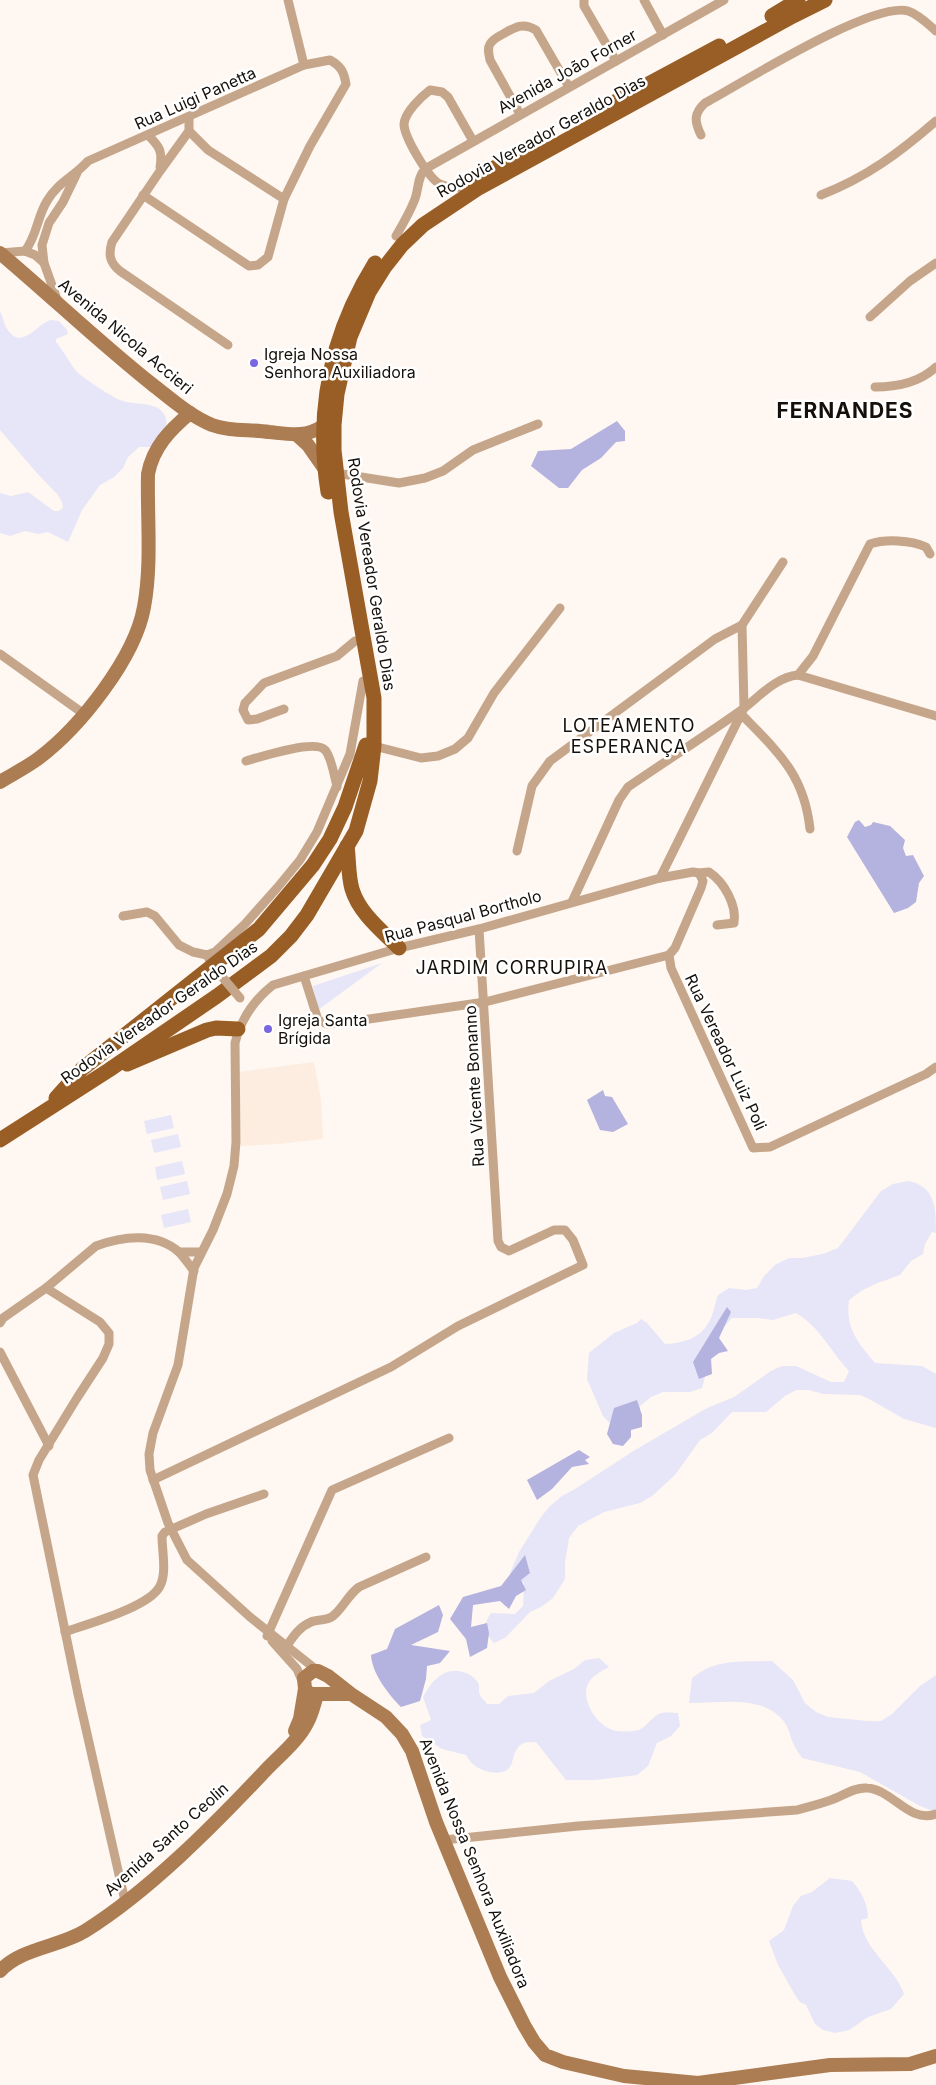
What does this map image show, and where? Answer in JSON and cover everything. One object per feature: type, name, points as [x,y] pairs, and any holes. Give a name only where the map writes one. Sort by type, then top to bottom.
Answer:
[{"type":"main road","name":"Rodovia Vereador Geraldo Dias","points":[[370,745],[363,680],[355,641],[323,426],[330,370],[336,345],[349,311],[376,261],[396,236],[419,216],[460,188],[746,31],[798,0]]},
{"type":"main road","name":"Rodovia Vereador Geraldo Dias","points":[[0,1140],[109,1070],[232,986],[271,956],[291,936],[307,915],[324,889],[348,843],[370,745],[374,698],[330,470],[337,394],[350,336],[369,292],[384,268],[402,245],[430,220],[477,189],[825,0]]},
{"type":"main road","points":[[43,1112],[82,1069],[259,929],[312,865],[330,839],[370,745]]},
{"type":"main road","points":[[348,843],[350,878],[357,901],[365,914],[399,948]]},
{"type":"main road","points":[[109,1070],[158,1052],[207,1030],[216,1028],[238,1029]]},
{"type":"street","points":[[288,0],[304,65]]},
{"type":"street","points":[[584,0],[584,6],[616,61]]},
{"type":"street","points":[[644,0],[663,35]]},
{"type":"street","name":"Avenida João Forner","points":[[425,169],[472,140],[663,35],[710,3],[724,0]]},
{"type":"street","points":[[701,134],[695,124],[696,115],[697,110],[705,103],[832,32],[880,13],[898,10],[908,11],[936,30]]},
{"type":"street","points":[[520,114],[490,60],[488,51],[489,45],[493,40],[516,26],[530,26],[536,30],[569,87]]},
{"type":"street","name":"Rua Luigi Panetta","points":[[58,302],[44,263],[42,245],[49,222],[64,202],[77,173],[88,161],[304,65],[330,60],[339,65],[344,74],[346,84],[310,146],[284,198]]},
{"type":"street","points":[[460,188],[440,184],[425,169],[405,131],[404,125],[408,114],[422,96],[430,90],[442,92],[448,97],[472,140]]},
{"type":"street","points":[[144,195],[249,266],[258,265],[268,257],[284,198],[208,150],[190,131],[189,117]]},
{"type":"street","points":[[821,195],[849,184],[871,171],[902,150],[936,121]]},
{"type":"street","points":[[190,131],[160,171],[112,242],[109,252],[110,259],[120,271],[228,345]]},
{"type":"street","points":[[148,135],[160,147],[162,156],[160,171]]},
{"type":"street","points":[[396,236],[409,215],[416,197],[421,174],[425,169]]},
{"type":"street","name":"Rua Luigi Panetta","points":[[25,251],[32,242],[46,202],[62,181],[77,173]]},
{"type":"street","points":[[0,253],[25,251],[35,255],[44,263]]},
{"type":"street","name":"Avenida Nicola Accieri","points":[[0,253],[124,362],[190,413],[228,430],[257,430],[297,435],[316,431],[323,426]]},
{"type":"street","points":[[870,317],[910,281],[936,263]]},
{"type":"street","points":[[874,387],[893,387],[931,372],[936,367]]},
{"type":"street","points":[[0,782],[39,759],[68,733],[108,683],[136,634],[144,608],[147,581],[148,474],[151,459],[156,448],[165,437],[190,413]]},
{"type":"street","points":[[297,435],[330,470],[399,483],[425,478],[443,471],[473,450],[538,424]]},
{"type":"street","points":[[572,902],[618,800],[628,787],[743,711],[774,684],[794,675],[813,656],[870,544],[877,542],[910,543],[926,547],[930,554]]},
{"type":"street","points":[[517,851],[532,786],[550,761],[715,639],[742,625],[783,562]]},
{"type":"street","points":[[370,745],[421,758],[438,756],[455,749],[468,738],[494,693],[560,608]]},
{"type":"street","points":[[660,878],[743,711],[742,625]]},
{"type":"street","points":[[284,709],[257,719],[248,720],[243,710],[245,703],[264,683],[338,656],[355,641]]},
{"type":"street","points":[[0,654],[84,714]]},
{"type":"street","points":[[794,675],[936,716]]},
{"type":"street","points":[[213,964],[215,952],[245,924],[300,860],[318,832],[350,754],[363,680]]},
{"type":"street","points":[[743,711],[784,761],[798,782],[805,799],[810,829]]},
{"type":"street","points":[[246,761],[302,747],[318,745],[326,750],[337,787]]},
{"type":"street","points":[[696,872],[709,872],[716,877],[734,907],[736,914],[734,923],[717,926]]},
{"type":"street","points":[[304,976],[314,1012],[318,1020],[327,1024],[485,1002],[669,955],[675,948],[701,888],[702,881],[696,872]]},
{"type":"street","name":"Rua Pasqual Bortholo","points":[[250,1008],[264,992],[274,985],[399,948],[479,929],[660,878],[696,872]]},
{"type":"street","points":[[123,916],[147,912],[155,916],[179,945],[213,964],[250,1008],[238,1029],[235,1043],[236,1142],[234,1166],[227,1194],[194,1271],[178,1365],[153,1433],[150,1470],[170,1529],[187,1560],[268,1634],[312,1690],[351,1694]]},
{"type":"street","name":"Rua Vicente Bonanno","points":[[153,1480],[391,1367],[458,1326],[583,1265],[573,1240],[565,1230],[554,1230],[509,1251],[501,1247],[498,1241],[485,1002],[479,929]]},
{"type":"street","name":"Rua Vereador Luiz Poli","points":[[669,955],[671,968],[753,1148],[770,1147],[935,1068]]},
{"type":"street","points":[[0,1323],[3,1318],[46,1288],[96,1246],[106,1242],[141,1236],[154,1238],[178,1252],[194,1271]]},
{"type":"street","points":[[178,1252],[201,1252]]},
{"type":"street","points":[[46,1288],[100,1322],[108,1332],[109,1344],[103,1358],[40,1460],[33,1476],[65,1632],[125,1901]]},
{"type":"street","points":[[0,1352],[49,1446]]},
{"type":"street","points":[[268,1634],[332,1490],[449,1438]]},
{"type":"street","points":[[65,1632],[139,1604],[155,1593],[160,1586],[163,1576],[162,1536],[170,1529],[264,1494]]},
{"type":"street","points":[[286,1647],[298,1630],[312,1622],[326,1620],[333,1616],[352,1592],[359,1587],[426,1557]]},
{"type":"street","points":[[268,1634],[321,1672]]},
{"type":"street","points":[[312,1690],[308,1673],[321,1672]]},
{"type":"street","name":"Avenida Santo Ceolin","points":[[0,1971],[20,1957],[61,1943],[85,1931],[147,1884],[222,1817],[291,1743],[312,1690],[326,1688],[327,1681],[321,1672]]},
{"type":"street","name":"Avenida Nossa Senhora Auxiliadora","points":[[321,1672],[386,1717],[402,1734],[412,1751],[444,1840],[500,1976],[524,2025],[534,2042],[545,2054],[563,2062],[624,2076],[698,2083],[830,2064],[910,2064],[936,2056]]},
{"type":"street","points":[[444,1840],[578,1826],[798,1810],[831,1800],[850,1791],[865,1788],[877,1789],[913,1813],[928,1817],[936,1814]]},
{"type":"shaded area","points":[[0,311],[7,329],[18,338],[24,337],[46,322],[51,320],[59,321],[68,334],[56,339],[56,342],[78,373],[116,398],[126,402],[151,405],[162,411],[165,416],[166,429],[155,447],[139,447],[128,457],[123,468],[114,477],[100,485],[82,510],[68,542],[48,532],[38,534],[25,531],[10,536],[0,533],[0,493],[11,496],[28,492],[54,511],[59,511],[63,508],[57,494],[0,430]]},
{"type":"shaded area","points":[[382,963],[318,1010],[313,986]]},
{"type":"shaded area","points":[[314,1062],[321,1100],[323,1139],[241,1146],[239,1072]]},
{"type":"shaded area","points":[[171,1115],[174,1128],[147,1134],[144,1121]]},
{"type":"shaded area","points":[[178,1134],[181,1147],[154,1153],[151,1140]]},
{"type":"shaded area","points":[[182,1161],[185,1174],[157,1180],[155,1167]]},
{"type":"shaded area","points":[[187,1181],[190,1194],[163,1200],[160,1187]]},
{"type":"shaded area","points":[[909,1181],[925,1188],[933,1200],[936,1216],[936,1233],[932,1232],[925,1244],[923,1254],[911,1261],[900,1275],[861,1291],[849,1300],[848,1310],[854,1334],[863,1349],[875,1363],[922,1366],[936,1374],[936,1428],[904,1419],[860,1395],[823,1394],[809,1390],[796,1390],[785,1396],[766,1412],[732,1412],[712,1433],[700,1440],[675,1475],[652,1496],[640,1503],[604,1512],[578,1526],[569,1538],[565,1563],[565,1579],[553,1598],[530,1612],[505,1638],[494,1643],[488,1635],[486,1628],[488,1617],[491,1613],[515,1614],[523,1606],[524,1582],[512,1585],[510,1573],[519,1552],[541,1517],[562,1496],[635,1450],[707,1408],[734,1397],[771,1371],[782,1366],[796,1366],[831,1382],[844,1382],[849,1371],[819,1332],[796,1313],[773,1320],[732,1318],[725,1325],[716,1342],[702,1388],[690,1392],[663,1392],[651,1397],[640,1406],[637,1418],[612,1425],[603,1416],[587,1379],[589,1353],[614,1333],[637,1323],[641,1319],[647,1323],[665,1344],[686,1341],[698,1335],[707,1325],[712,1315],[718,1295],[729,1288],[746,1290],[757,1288],[764,1276],[775,1265],[789,1258],[803,1258],[826,1253],[838,1248],[881,1191],[893,1184]]},
{"type":"shaded area","points":[[188,1209],[191,1222],[164,1228],[161,1215]]},
{"type":"shaded area","points":[[599,1658],[609,1667],[589,1681],[586,1691],[589,1706],[598,1720],[604,1725],[617,1731],[635,1731],[644,1727],[659,1714],[678,1713],[680,1726],[671,1736],[657,1743],[648,1766],[637,1775],[595,1780],[566,1780],[536,1742],[524,1743],[519,1746],[507,1770],[499,1773],[489,1772],[476,1767],[466,1755],[442,1749],[422,1736],[420,1725],[431,1720],[423,1697],[435,1680],[446,1673],[459,1671],[469,1674],[478,1683],[480,1695],[487,1704],[499,1704],[508,1696],[534,1693],[549,1681],[574,1669],[585,1660]]},
{"type":"shaded area","points":[[772,1661],[793,1680],[805,1703],[816,1712],[828,1717],[867,1721],[881,1721],[892,1714],[920,1686],[936,1675],[936,1812],[920,1806],[860,1772],[802,1758],[785,1723],[766,1708],[741,1702],[689,1703],[692,1678],[710,1667],[730,1662]]},
{"type":"shaded area","points":[[830,1878],[852,1881],[858,1889],[868,1913],[868,1918],[861,1920],[863,1931],[873,1949],[900,1984],[904,1994],[891,2009],[868,2017],[849,2030],[835,2033],[823,2030],[815,2024],[806,2005],[800,2002],[795,1995],[778,1965],[769,1941],[784,1930],[793,1906],[801,1896],[812,1892]]},
{"type":"water","points":[[617,421],[625,431],[625,441],[616,442],[601,458],[582,470],[568,488],[559,488],[531,466],[538,451],[571,449]]},
{"type":"water","points":[[859,820],[865,827],[873,822],[890,826],[905,840],[903,848],[906,856],[913,855],[924,876],[919,883],[916,902],[908,908],[894,913],[847,837],[855,822]]},
{"type":"water","points":[[603,1090],[605,1096],[612,1097],[628,1124],[613,1132],[600,1130],[587,1100]]},
{"type":"water","points":[[727,1307],[731,1312],[719,1338],[728,1351],[719,1353],[711,1359],[712,1374],[699,1379],[693,1362]]},
{"type":"water","points":[[637,1400],[642,1415],[642,1427],[631,1430],[631,1437],[623,1446],[613,1444],[607,1434],[614,1408]]},
{"type":"water","points":[[579,1450],[590,1457],[585,1460],[589,1464],[572,1467],[552,1489],[537,1500],[527,1480]]},
{"type":"water","points":[[525,1555],[530,1573],[521,1580],[526,1590],[516,1596],[509,1609],[500,1601],[473,1605],[471,1627],[487,1623],[489,1633],[487,1648],[470,1657],[466,1639],[450,1619],[463,1597],[501,1586]]},
{"type":"water","points":[[439,1605],[443,1615],[438,1632],[411,1645],[450,1651],[440,1663],[427,1666],[426,1679],[420,1701],[401,1707],[382,1683],[374,1669],[371,1655],[387,1649],[395,1629]]},
{"type":"place","name":"Igreja Nossa Senhora Auxiliadora","points":[[254,363]]},
{"type":"place","name":"Igreja Santa Brígida","points":[[268,1029]]},
{"type":"district","name":"FERNANDES","points":[[845,410]]},
{"type":"district","name":"LOTEAMENTO ESPERANÇA","points":[[629,735]]},
{"type":"district","name":"JARDIM CORRUPIRA","points":[[512,967]]}]
